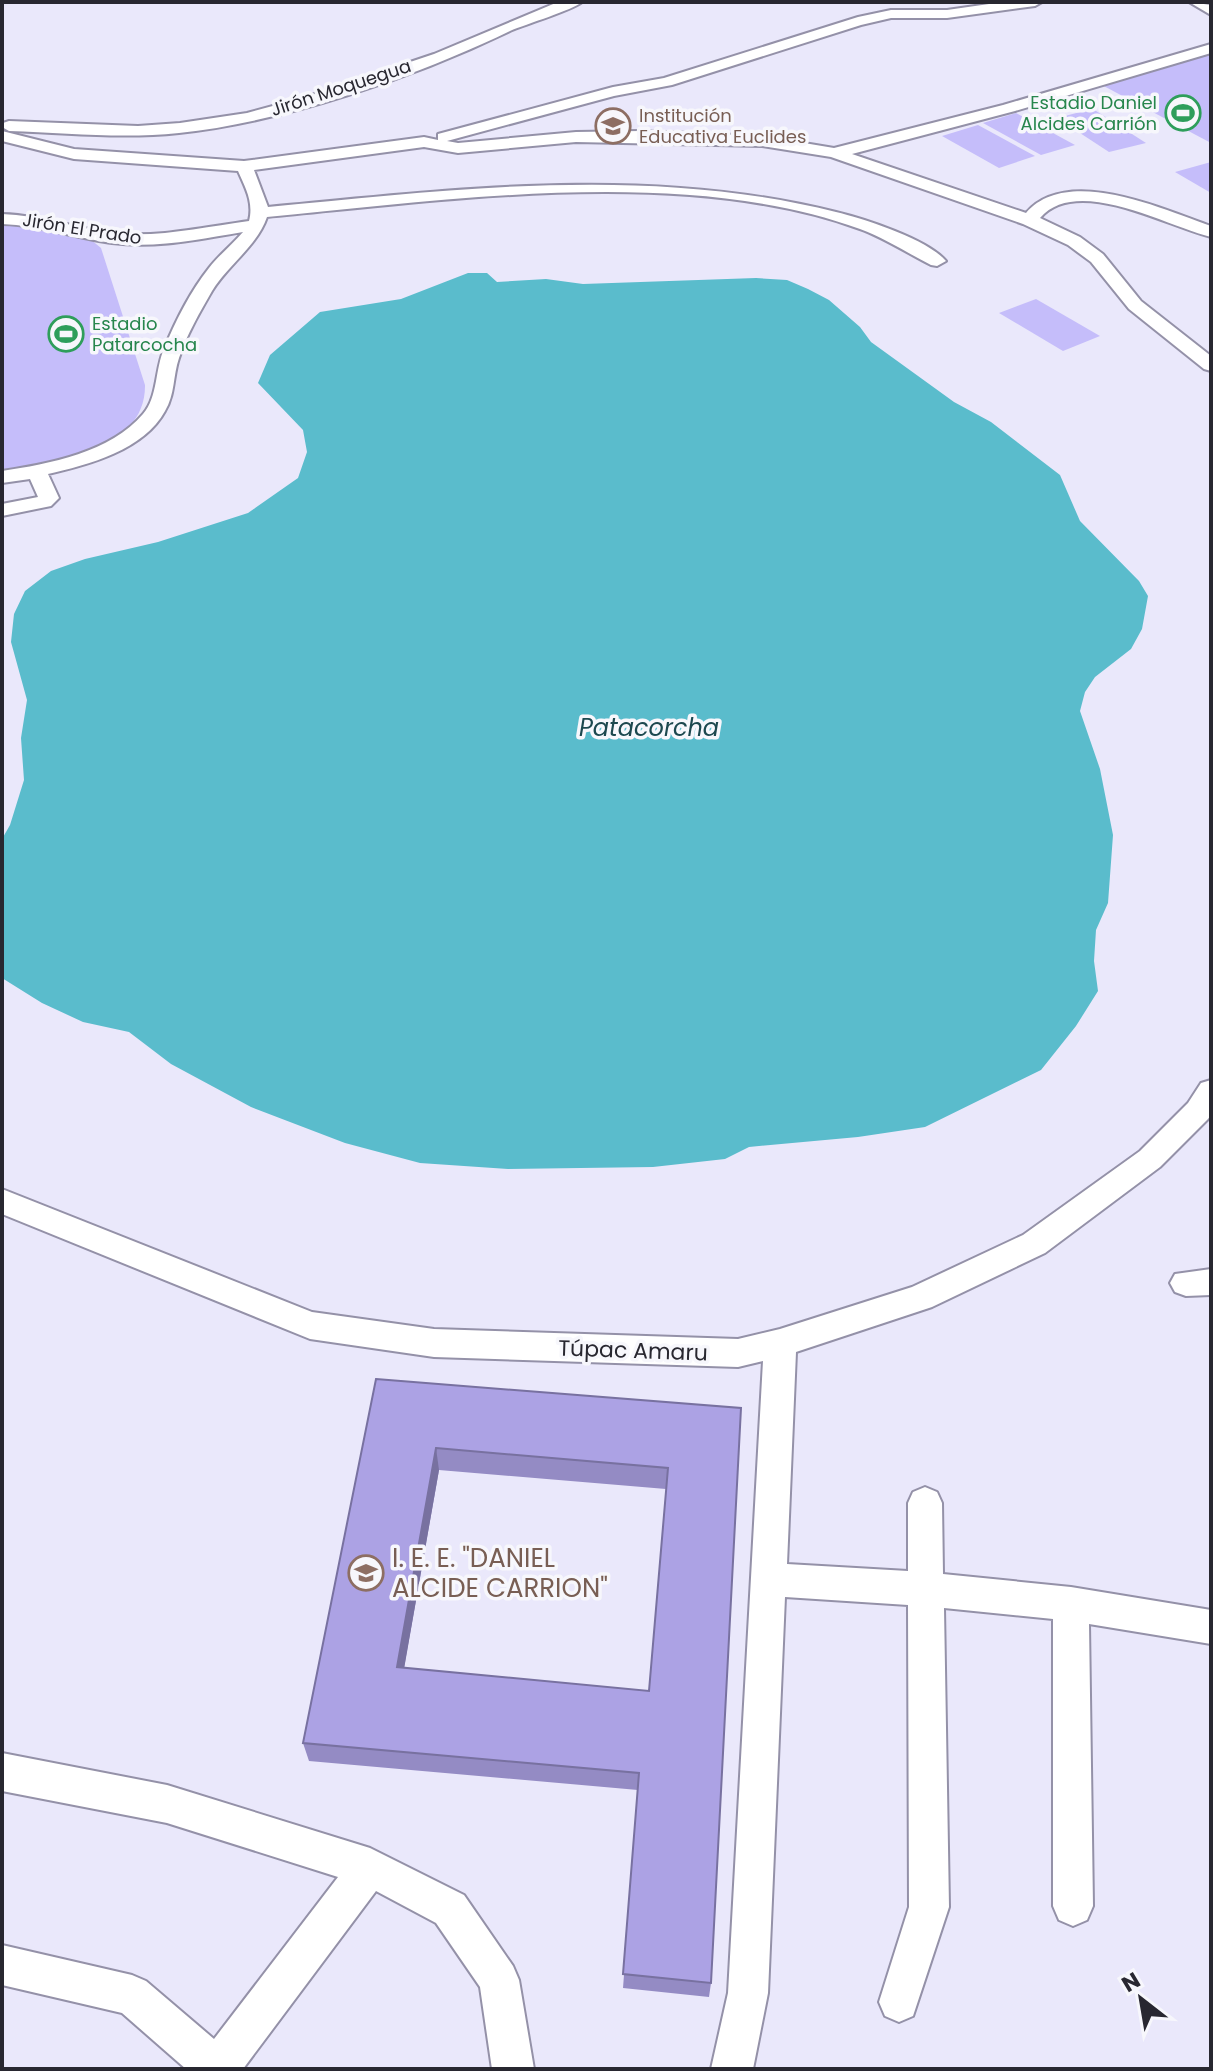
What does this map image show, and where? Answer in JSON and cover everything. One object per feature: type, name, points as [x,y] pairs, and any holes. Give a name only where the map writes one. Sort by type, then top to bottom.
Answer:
[{"type":"street","points":[[2,136],[74,154],[244,166],[424,142],[613,92],[667,82],[858,21],[891,14],[947,14],[1035,2]]},
{"type":"street","points":[[1196,2],[1211,11]]},
{"type":"street","name":"Jirón Moquegua","points":[[2,126],[141,131],[238,120],[318,100],[443,56],[568,3]]},
{"type":"street","points":[[834,153],[1009,108],[1211,48]]},
{"type":"street","points":[[424,142],[458,148],[576,137],[640,136],[762,141],[834,153],[1029,220],[1074,241],[1097,258],[1135,305],[1211,365]]},
{"type":"street","points":[[2,477],[37,472],[106,447],[151,418],[163,391],[170,357],[213,275],[258,219],[244,166]]},
{"type":"street","name":"Jirón El Prado","points":[[2,219],[47,222],[114,238],[152,240],[258,219],[585,186],[703,192],[796,205],[859,223],[937,261]]},
{"type":"street","points":[[1029,220],[1043,204],[1073,196],[1133,206],[1211,232]]},
{"type":"street","points":[[2,510],[44,502],[49,498],[37,472]]},
{"type":"street","name":"Túpac Amaru","points":[[2,1201],[310,1325],[449,1343],[738,1353],[780,1343],[921,1298],[1034,1244],[1150,1159],[1198,1111],[1211,1091]]},
{"type":"street","points":[[732,2069],[748,1993],[780,1343]]},
{"type":"street","points":[[899,2002],[929,1907],[925,1503]]},
{"type":"street","points":[[768,1579],[926,1589],[1071,1604],[1211,1627]]},
{"type":"street","points":[[1071,1604],[1073,1906]]},
{"type":"street","points":[[2,1772],[167,1804],[370,1867],[450,1909],[499,1980],[513,2069]]},
{"type":"street","points":[[2,1965],[132,1995],[217,2069],[370,1867]]},
{"type":"shaded area","name":"Estadio Daniel Alcides Carrión","points":[[1211,52],[1211,143],[1100,84]]},
{"type":"shaded area","points":[[1092,109],[1146,143],[1109,152],[1057,118]]},
{"type":"shaded area","points":[[1016,113],[1075,145],[1041,155],[983,123]]},
{"type":"shaded area","points":[[978,125],[1035,156],[999,168],[942,136]]},
{"type":"shaded area","points":[[1211,162],[1211,193],[1175,172]]},
{"type":"shaded area","name":"Estadio Patarcocha","points":[[10,222],[90,239],[101,248],[145,385],[141,408],[130,426],[113,440],[69,458],[2,472],[2,223]]},
{"type":"shaded area","points":[[1036,299],[1100,336],[1063,351],[999,313]]},
{"type":"water","name":"Patacorcha","points":[[468,273],[487,273],[497,282],[546,279],[583,284],[756,278],[787,280],[808,289],[829,300],[860,327],[871,342],[954,402],[991,422],[1060,475],[1080,521],[1139,581],[1148,596],[1142,629],[1131,649],[1095,677],[1085,692],[1080,711],[1100,769],[1113,835],[1108,903],[1096,930],[1094,961],[1098,991],[1076,1026],[1041,1070],[925,1127],[749,1147],[725,1159],[653,1167],[508,1169],[420,1163],[345,1143],[251,1107],[171,1064],[129,1032],[83,1022],[42,1003],[2,978],[2,839],[10,825],[24,780],[21,738],[27,700],[11,642],[14,614],[25,591],[51,571],[85,559],[158,542],[248,513],[298,478],[307,452],[303,430],[258,383],[270,355],[320,312],[401,299]]},
{"type":"building","points":[[376,1379],[741,1408],[711,1983],[623,1974],[639,1773],[303,1743]],"holes":[[[436,1448],[668,1468],[649,1691],[397,1667]]]},
{"type":"place","name":"Estadio Daniel Alcides Carrión","points":[[1183,113]]},
{"type":"place","name":"Institución Educativa Euclides","points":[[613,126]]},
{"type":"place","name":"Estadio Patarcocha","points":[[66,334]]},
{"type":"place","name":"I. E. E. \"DANIEL ALCIDE CARRION\"","points":[[366,1573]]}]
